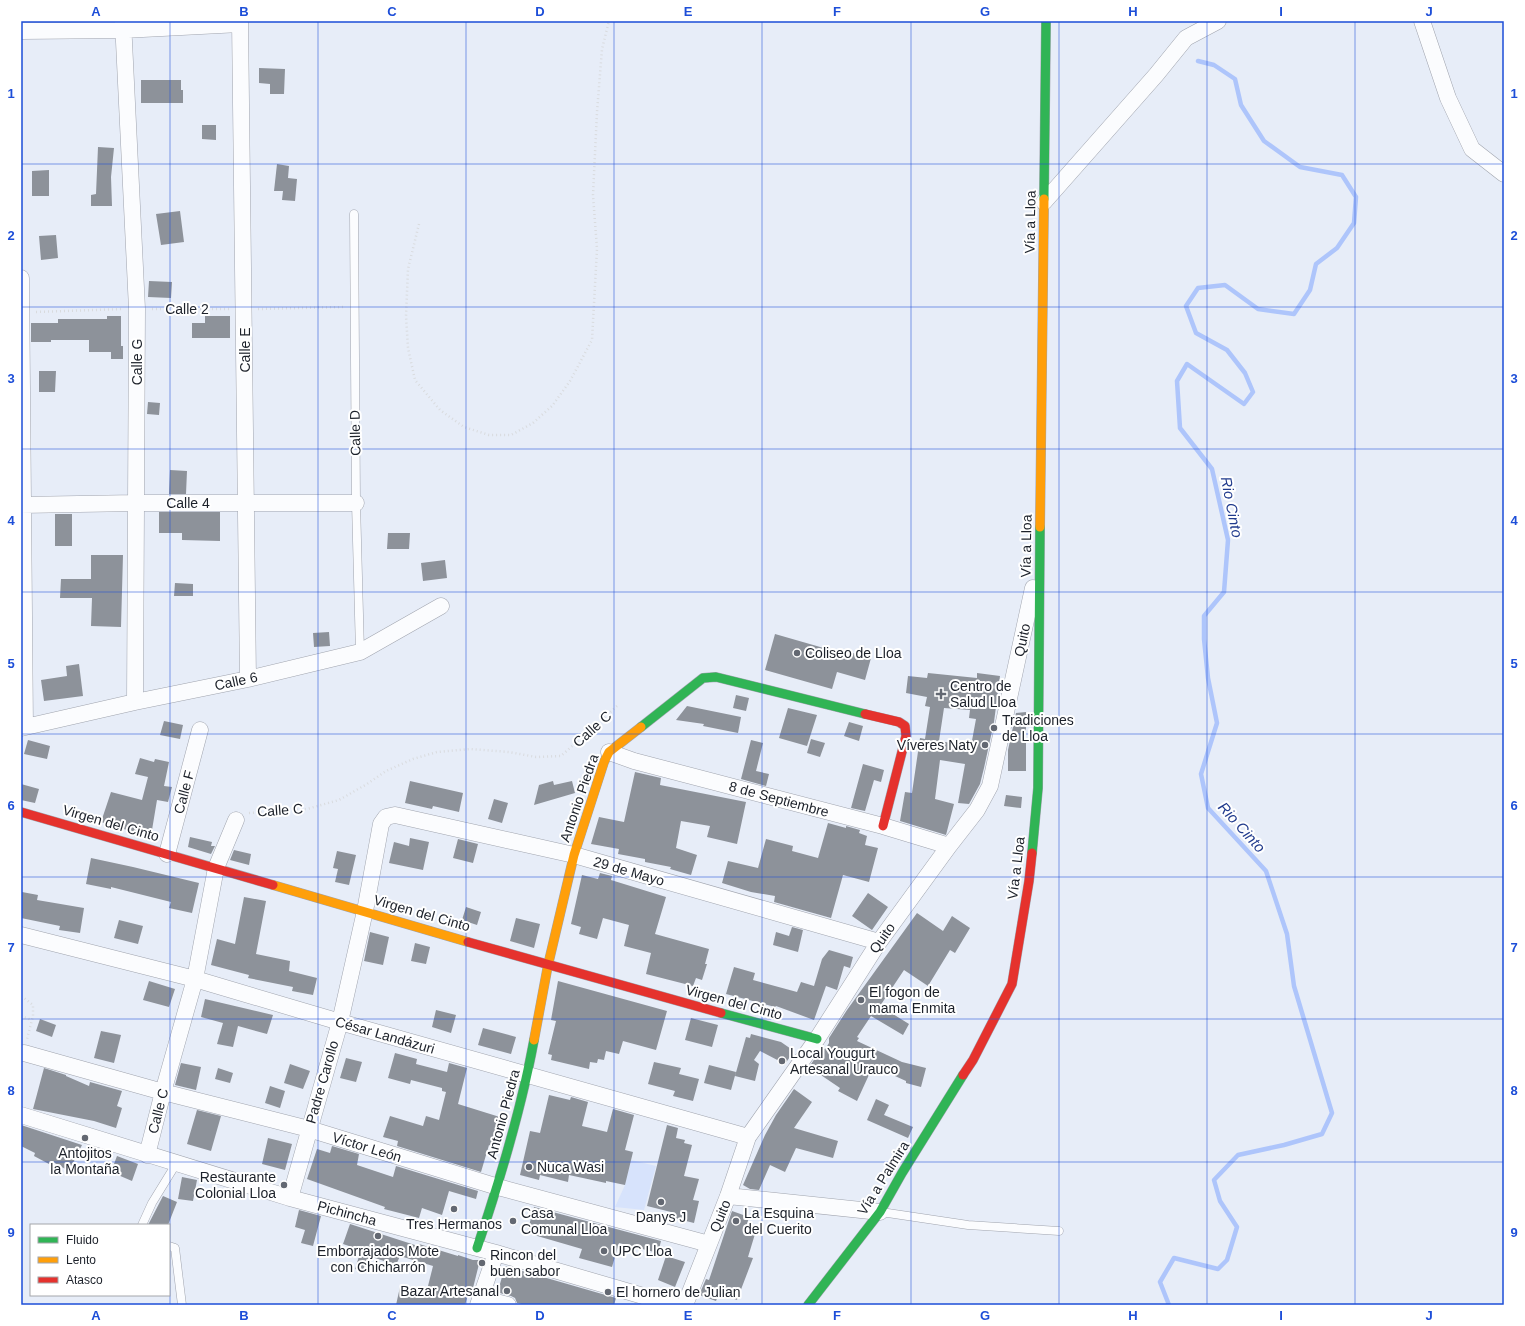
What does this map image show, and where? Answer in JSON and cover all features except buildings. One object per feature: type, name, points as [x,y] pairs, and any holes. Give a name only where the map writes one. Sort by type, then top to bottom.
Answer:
[{"type":"street","name":"Vía a Lloa","points":[[973,1060],[1012,984],[1029,881],[1038,788],[1046,21]]},
{"type":"street","points":[[1044,202],[1156,75],[1186,38],[1218,21]]},
{"type":"street","points":[[1422,21],[1448,98],[1472,149],[1504,174]]},
{"type":"street","points":[[21,31],[123,25],[240,22]]},
{"type":"street","name":"Calle E","points":[[240,22],[248,679]]},
{"type":"street","name":"Calle G","points":[[123,25],[137,309],[135,702]]},
{"type":"street","points":[[21,278],[23,728]]},
{"type":"street","name":"Calle 4","points":[[22,505],[136,503],[356,503]]},
{"type":"street","name":"Quito","points":[[685,1305],[728,1196],[748,1136],[817,1039],[879,942],[977,810],[990,786],[1040,559]]},
{"type":"street","name":"Calle 6","points":[[23,728],[135,702],[248,679],[360,652],[441,606]]},
{"type":"street","name":"Antonio Piedra","points":[[477,1248],[498,1187],[528,1075],[548,965],[574,855],[604,762],[609,752],[703,678],[716,677],[899,722],[905,726],[906,736],[883,826]]},
{"type":"street","name":"Calle F","points":[[167,854],[200,730]]},
{"type":"street","name":"8 de Septiembre","points":[[609,752],[634,761],[883,826],[949,846]]},
{"type":"street","name":"Virgen del Cinto","points":[[21,812],[548,965],[817,1039]]},
{"type":"street","name":"29 de Mayo","points":[[381,824],[386,817],[395,815],[574,855],[879,942]]},
{"type":"street","name":"Calle C","points":[[147,1155],[195,979],[216,868],[236,820]]},
{"type":"street","name":"Padre Carollo","points":[[290,1198],[340,1022],[365,911],[381,824]]},
{"type":"street","name":"César Landázuri","points":[[21,935],[195,979],[340,1022],[748,1136]]},
{"type":"street","name":"Víctor León","points":[[24,1052],[163,1092],[309,1129],[498,1187],[709,1244]]},
{"type":"street","name":"Vía a Palmira","points":[[808,1305],[880,1212],[902,1173],[973,1060]]},
{"type":"street","name":"Pichincha","points":[[21,1116],[290,1198],[496,1253],[674,1305]]},
{"type":"street","points":[[728,1196],[880,1212]]},
{"type":"street","points":[[496,1253],[479,1302],[508,1305]]},
{"type":"lane","points":[[1043,21],[1046,31]]},
{"type":"lane","name":"Calle D","points":[[354,214],[356,503],[360,652]]},
{"type":"lane","points":[[142,1224],[152,1203],[176,1164]]},
{"type":"lane","points":[[880,1212],[968,1225],[1059,1231]]},
{"type":"lane","points":[[170,1246],[175,1248],[182,1305]]},
{"type":"path","points":[[419,224],[408,269],[406,316],[408,348],[415,380],[440,410],[464,428],[489,435],[511,435],[533,423],[552,406],[570,381],[592,340],[597,249],[593,195],[597,112],[602,49],[609,21]]},
{"type":"path","name":"Calle 2","points":[[22,312],[137,309],[354,307]]},
{"type":"path","name":"Calle C","points":[[236,820],[251,812],[307,809],[339,800],[386,771],[413,759],[437,752],[470,749],[509,752],[536,757],[561,756],[616,706]]},
{"type":"path","points":[[21,999],[24,998],[33,1005],[32,1020],[24,1052]]},
{"type":"path","points":[[21,1016],[32,1020]]},
{"type":"shaded area","points":[[631,1160],[656,1166],[644,1210],[615,1207],[625,1185]]},
{"type":"waterway","name":"Rio Cinto","points":[[1169,1305],[1160,1282],[1174,1258],[1218,1269],[1227,1260],[1237,1227],[1220,1201],[1214,1180],[1238,1155],[1284,1145],[1322,1134],[1332,1113],[1294,986],[1287,934],[1266,871],[1208,808],[1201,774],[1217,723],[1208,678],[1204,639],[1204,616],[1224,592],[1228,540],[1212,469],[1180,428],[1177,381],[1187,364],[1244,404],[1253,392],[1245,373],[1227,350],[1196,333],[1186,306],[1198,288],[1225,285],[1258,309],[1294,314],[1310,290],[1316,264],[1337,248],[1354,223],[1356,197],[1342,175],[1300,167],[1264,141],[1241,105],[1235,79],[1214,65],[1198,61]]},
{"type":"traffic: fast","points":[[1044,199],[1046,21]]},
{"type":"traffic: fast","points":[[1032,853],[1038,788],[1040,527]]},
{"type":"traffic: fast","points":[[641,727],[703,678],[716,677],[865,714]]},
{"type":"traffic: fast","points":[[721,1013],[817,1039]]},
{"type":"traffic: fast","points":[[477,1248],[509,1145],[523,1093],[534,1040]]},
{"type":"traffic: fast","points":[[808,1305],[880,1212],[902,1173],[963,1075]]},
{"type":"traffic: slow","points":[[1040,527],[1044,199]]},
{"type":"traffic: slow","points":[[534,1040],[548,965],[574,855],[604,762],[609,752],[641,727]]},
{"type":"traffic: slow","points":[[273,885],[468,942]]},
{"type":"traffic: jam","points":[[865,714],[899,722],[905,726],[906,736],[883,826]]},
{"type":"traffic: jam","points":[[21,812],[273,885]]},
{"type":"traffic: jam","points":[[963,1075],[973,1060],[1012,984],[1029,881],[1032,853]]},
{"type":"traffic: jam","points":[[468,942],[721,1013]]},
{"type":"place","name":"Coliseo de Lloa","points":[[797,653]]},
{"type":"place","name":"Centro de Salud Lloa","points":[[941,694]]},
{"type":"place","name":"Tradiciones de Lloa","points":[[994,728]]},
{"type":"place","name":"Víveres Naty","points":[[985,745]]},
{"type":"place","name":"El fogon de mama Enmita","points":[[861,1000]]},
{"type":"place","name":"Local Yougurt Artesanal Urauco","points":[[782,1061]]},
{"type":"place","name":"Antojitos la Montaña","points":[[85,1138]]},
{"type":"place","name":"Nuca Wasi","points":[[529,1167]]},
{"type":"place","name":"Restaurante Colonial Lloa","points":[[284,1185]]},
{"type":"place","name":"Danys J","points":[[661,1202]]},
{"type":"place","name":"Tres Hermanos","points":[[454,1209]]},
{"type":"place","name":"Casa Comunal Lloa","points":[[513,1221]]},
{"type":"place","name":"La Esquina del Cuerito","points":[[736,1221]]},
{"type":"place","name":"Emborrajados Mote con Chicharrón","points":[[378,1236]]},
{"type":"place","name":"UPC Lloa","points":[[604,1251]]},
{"type":"place","name":"Rincon del buen sabor","points":[[482,1263]]},
{"type":"place","name":"Bazar Artesanal","points":[[507,1291]]},
{"type":"place","name":"El hornero de Julian","points":[[608,1292]]}]
